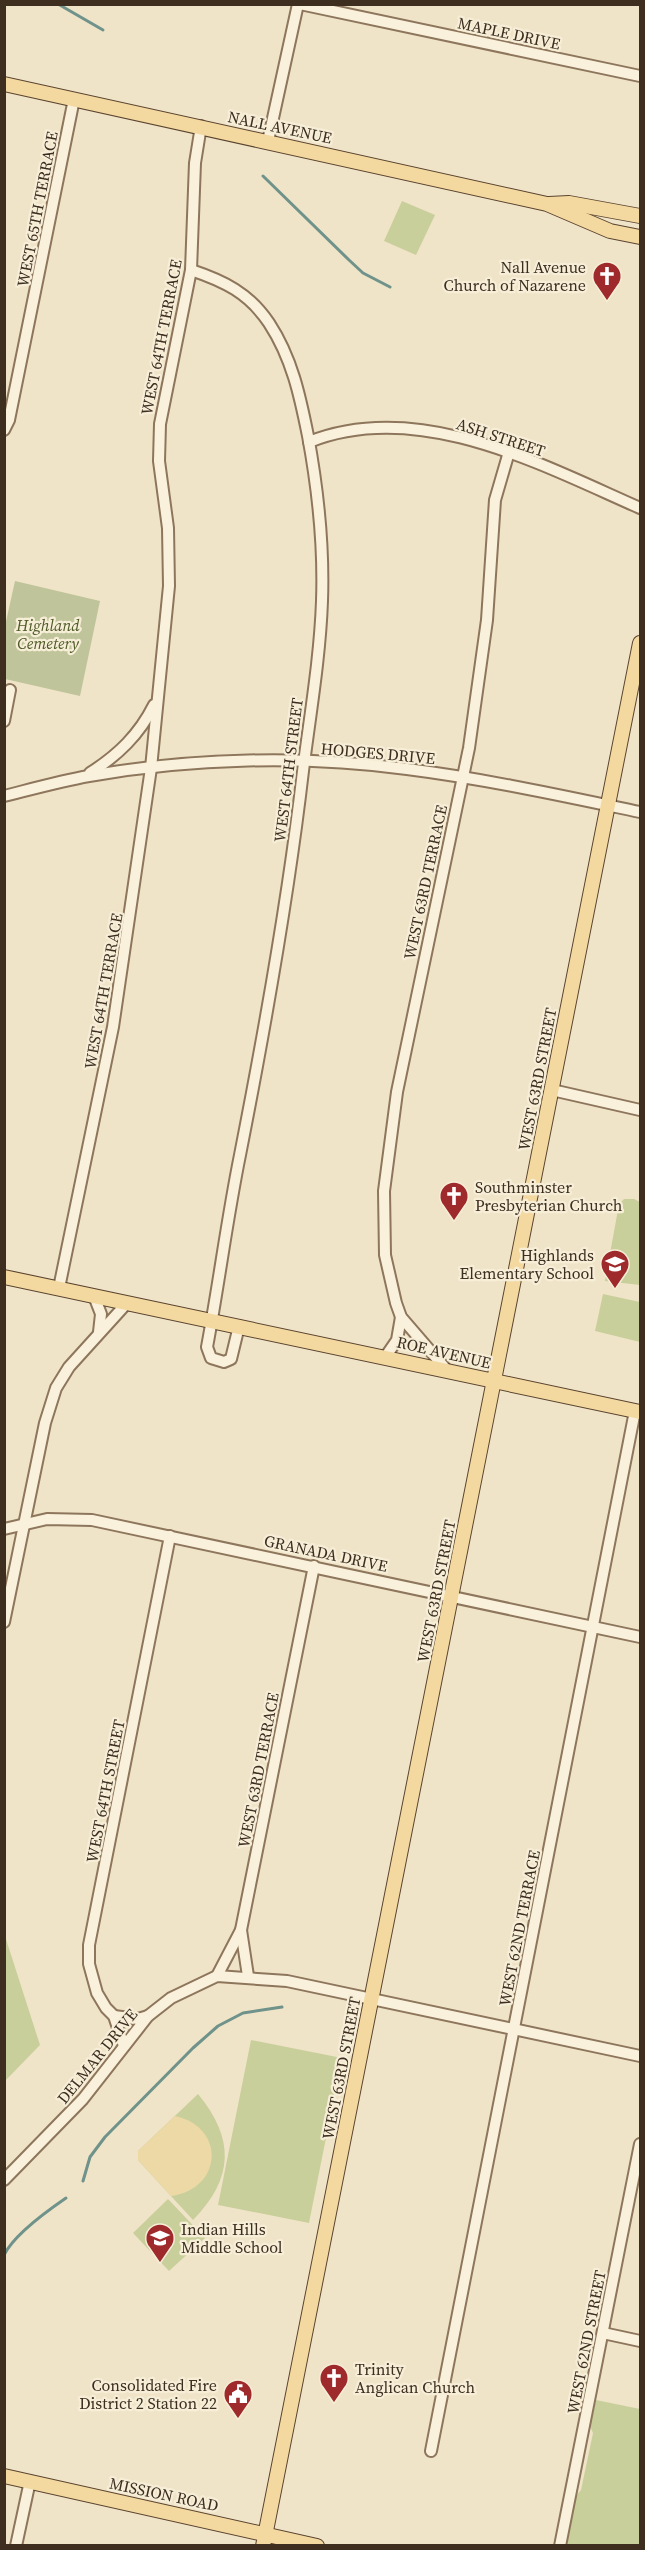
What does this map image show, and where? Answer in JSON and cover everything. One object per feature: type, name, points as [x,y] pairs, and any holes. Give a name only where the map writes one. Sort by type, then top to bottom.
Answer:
[{"type":"main road","name":"NALL AVENUE","points":[[4,84],[547,204],[610,231],[640,237]]},
{"type":"main road","name":"NALL AVENUE","points":[[547,204],[569,203],[640,216]]},
{"type":"main road","name":"WEST 63RD STREET","points":[[264,2539],[640,643]]},
{"type":"main road","name":"ROE AVENUE","points":[[4,1277],[445,1368],[638,1411]]},
{"type":"main road","name":"MISSION ROAD","points":[[4,2476],[264,2539],[317,2546]]},
{"type":"street","name":"MAPLE DRIVE","points":[[299,4],[640,76]]},
{"type":"street","points":[[268,141],[299,4]]},
{"type":"street","name":"WEST 65TH TERRACE","points":[[4,430],[9,420],[74,99]]},
{"type":"street","name":"WEST 64TH TERRACE","points":[[59,1288],[113,1027],[151,768],[169,586],[168,528],[159,460],[160,424],[191,270],[195,163],[201,126]]},
{"type":"street","name":"WEST 64TH STREET","points":[[191,270],[227,283],[240,291],[268,322],[283,348],[297,381],[309,442],[317,490],[323,572],[319,646],[273,987],[233,1187],[212,1321]]},
{"type":"street","name":"ASH STREET","points":[[309,442],[338,433],[399,429],[450,435],[508,452],[640,508]]},
{"type":"street","name":"WEST 63RD TERRACE","points":[[386,1356],[397,1340],[401,1317],[385,1255],[384,1191],[397,1092],[463,777],[482,667],[495,500],[508,452]]},
{"type":"street","points":[[4,721],[10,690]]},
{"type":"street","name":"WEST 64TH TERRACE","points":[[86,776],[108,761],[142,729],[158,696]]},
{"type":"street","name":"HODGES DRIVE","points":[[4,795],[86,776],[151,768],[305,761],[406,768],[640,812]]},
{"type":"street","points":[[552,1090],[640,1110]]},
{"type":"street","points":[[94,1296],[101,1315],[99,1333]]},
{"type":"street","points":[[4,1622],[45,1423],[56,1388],[69,1367],[127,1303]]},
{"type":"street","name":"WEST 63RD TERRACE","points":[[401,1317],[445,1368]]},
{"type":"street","points":[[212,1321],[208,1355],[219,1362],[227,1361],[233,1355],[239,1326]]},
{"type":"street","name":"WEST 62ND TERRACE","points":[[431,2451],[638,1411]]},
{"type":"street","name":"GRANADA DRIVE","points":[[4,1529],[47,1519],[92,1520],[452,1595],[640,1637]]},
{"type":"street","name":"WEST 64TH STREET","points":[[124,2046],[114,2016],[97,1993],[89,1964],[89,1944],[170,1536]]},
{"type":"street","name":"WEST 63RD TERRACE","points":[[218,1976],[241,1930],[314,1566]]},
{"type":"street","points":[[241,1930],[248,1976]]},
{"type":"street","name":"DELMAR DRIVE","points":[[4,2180],[83,2099],[148,2016],[171,1998],[218,1976],[248,1976],[371,1999],[640,2056]]},
{"type":"street","points":[[114,2016],[138,2019],[148,2016]]},
{"type":"street","name":"WEST 62ND STREET","points":[[560,2546],[603,2333],[636,2196],[640,2144]]},
{"type":"street","points":[[603,2333],[640,2341]]},
{"type":"street","points":[[16,2546],[30,2481]]},
{"type":"green space","points":[[402,201],[435,215],[416,255],[384,241]]},
{"type":"green space","name":"Highland Cemetery","points":[[15,581],[100,601],[80,696],[5,679],[5,626]]},
{"type":"green space","points":[[624,1199],[634,1199],[640,1202],[640,1285],[605,1281],[619,1204]]},
{"type":"green space","points":[[603,1294],[640,1302],[640,1342],[595,1331]]},
{"type":"green space","points":[[5,1936],[40,2045],[4,2081]]},
{"type":"green space","points":[[251,2040],[342,2058],[309,2223],[218,2205]]},
{"type":"green space","points":[[198,2094],[219,2127],[225,2158],[216,2189],[193,2220],[138,2160],[138,2151]]},
{"type":"green space","points":[[168,2199],[205,2238],[169,2271],[133,2233]]},
{"type":"green space","points":[[596,2400],[640,2409],[640,2545],[567,2545],[576,2496],[581,2490],[593,2433],[590,2426]]},
{"type":"sand","points":[[175,2116],[192,2122],[203,2132],[210,2144],[212,2158],[209,2171],[201,2182],[188,2191],[171,2196],[138,2160],[138,2151]]},
{"type":"waterway","points":[[58,4],[103,30]]},
{"type":"waterway","points":[[263,176],[363,273],[390,287]]},
{"type":"waterway","points":[[83,2181],[90,2157],[105,2137],[193,2048],[218,2026],[243,2013],[282,2007]]},
{"type":"waterway","points":[[4,2255],[15,2239],[66,2198]]},
{"type":"place","name":"Nall Avenue Church of Nazarene","points":[[607,302]]},
{"type":"place","name":"Southminster Presbyterian Church","points":[[454,1222]]},
{"type":"place","name":"Highlands Elementary School","points":[[615,1290]]},
{"type":"place","name":"Indian Hills Middle School","points":[[160,2264]]},
{"type":"place","name":"Trinity Anglican Church","points":[[334,2404]]},
{"type":"place","name":"Consolidated Fire District 2 Station 22","points":[[238,2420]]}]
